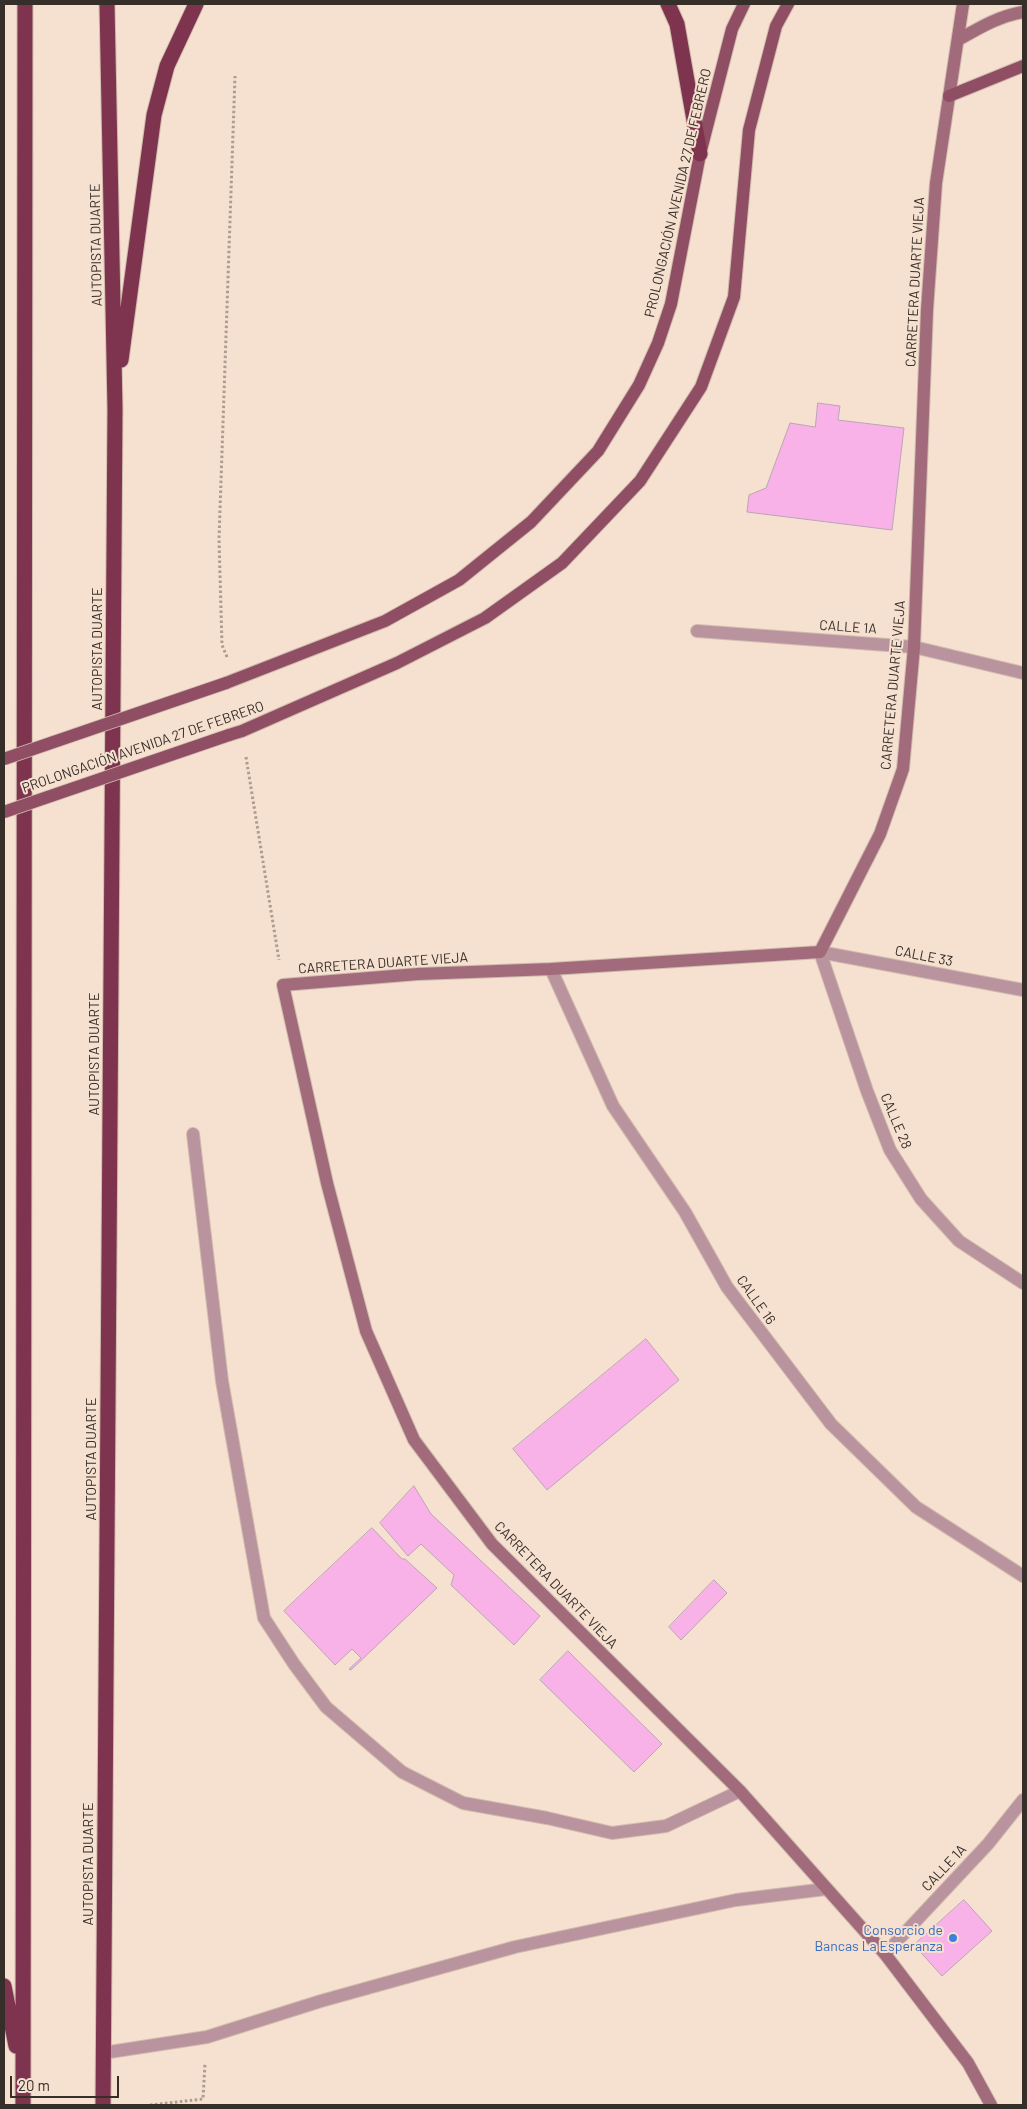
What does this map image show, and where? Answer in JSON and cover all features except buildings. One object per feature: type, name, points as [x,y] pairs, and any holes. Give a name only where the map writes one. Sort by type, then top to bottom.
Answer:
[{"type":"highway","points":[[23,2105],[26,4]]},
{"type":"highway","name":"AUTOPISTA DUARTE","points":[[103,2105],[115,408],[107,4]]},
{"type":"highway","points":[[115,408],[154,115],[167,66],[196,4]]},
{"type":"highway","points":[[668,4],[679,32],[700,154]]},
{"type":"highway","points":[[4,1986],[23,2078]]},
{"type":"main road","name":"PROLONGACIÓN AVENIDA 27 DE FEBRERO","points":[[4,759],[231,681],[385,621],[459,580],[530,522],[598,451],[639,385],[658,343],[671,304],[700,154],[732,29],[744,4]]},
{"type":"main road","name":"PROLONGACIÓN AVENIDA 27 DE FEBRERO","points":[[4,812],[242,731],[397,663],[485,618],[562,562],[640,481],[701,387],[734,297],[749,130],[776,26],[788,4]]},
{"type":"main road","name":"CARRETERA DUARTE VIEJA","points":[[963,4],[936,183],[927,300],[914,647],[903,769],[880,834],[820,952],[551,969],[418,974],[284,985],[327,1183],[366,1331],[414,1440],[492,1544],[740,1791],[885,1954],[968,2063],[991,2105]]},
{"type":"main road","points":[[958,40],[985,25],[1011,14],[1023,12]]},
{"type":"main road","points":[[949,96],[1023,66]]},
{"type":"street","name":"CALLE 1A","points":[[697,631],[914,647],[1023,673]]},
{"type":"street","name":"CALLE 33","points":[[820,952],[1023,990]]},
{"type":"street","name":"CALLE 28","points":[[820,952],[867,1091],[890,1150],[920,1199],[959,1241],[1023,1283]]},
{"type":"street","name":"CALLE 16","points":[[551,969],[612,1106],[685,1212],[727,1287],[831,1424],[916,1507],[1023,1576]]},
{"type":"street","points":[[193,1134],[222,1381],[264,1618],[326,1708],[402,1772],[463,1802],[612,1833],[666,1826],[740,1791]]},
{"type":"street","name":"CALLE 1A","points":[[885,1954],[988,1844],[1023,1800]]},
{"type":"street","points":[[103,2053],[206,2037],[321,2000],[515,1947],[736,1900],[826,1889]]},
{"type":"path","points":[[222,644],[219,539],[235,76]]},
{"type":"path","points":[[242,731],[284,985]]},
{"type":"path","points":[[150,2105],[203,2099],[206,2037]]},
{"type":"place","name":"Consorcio de Bancas La Esperanza","points":[[953,1938]]}]
